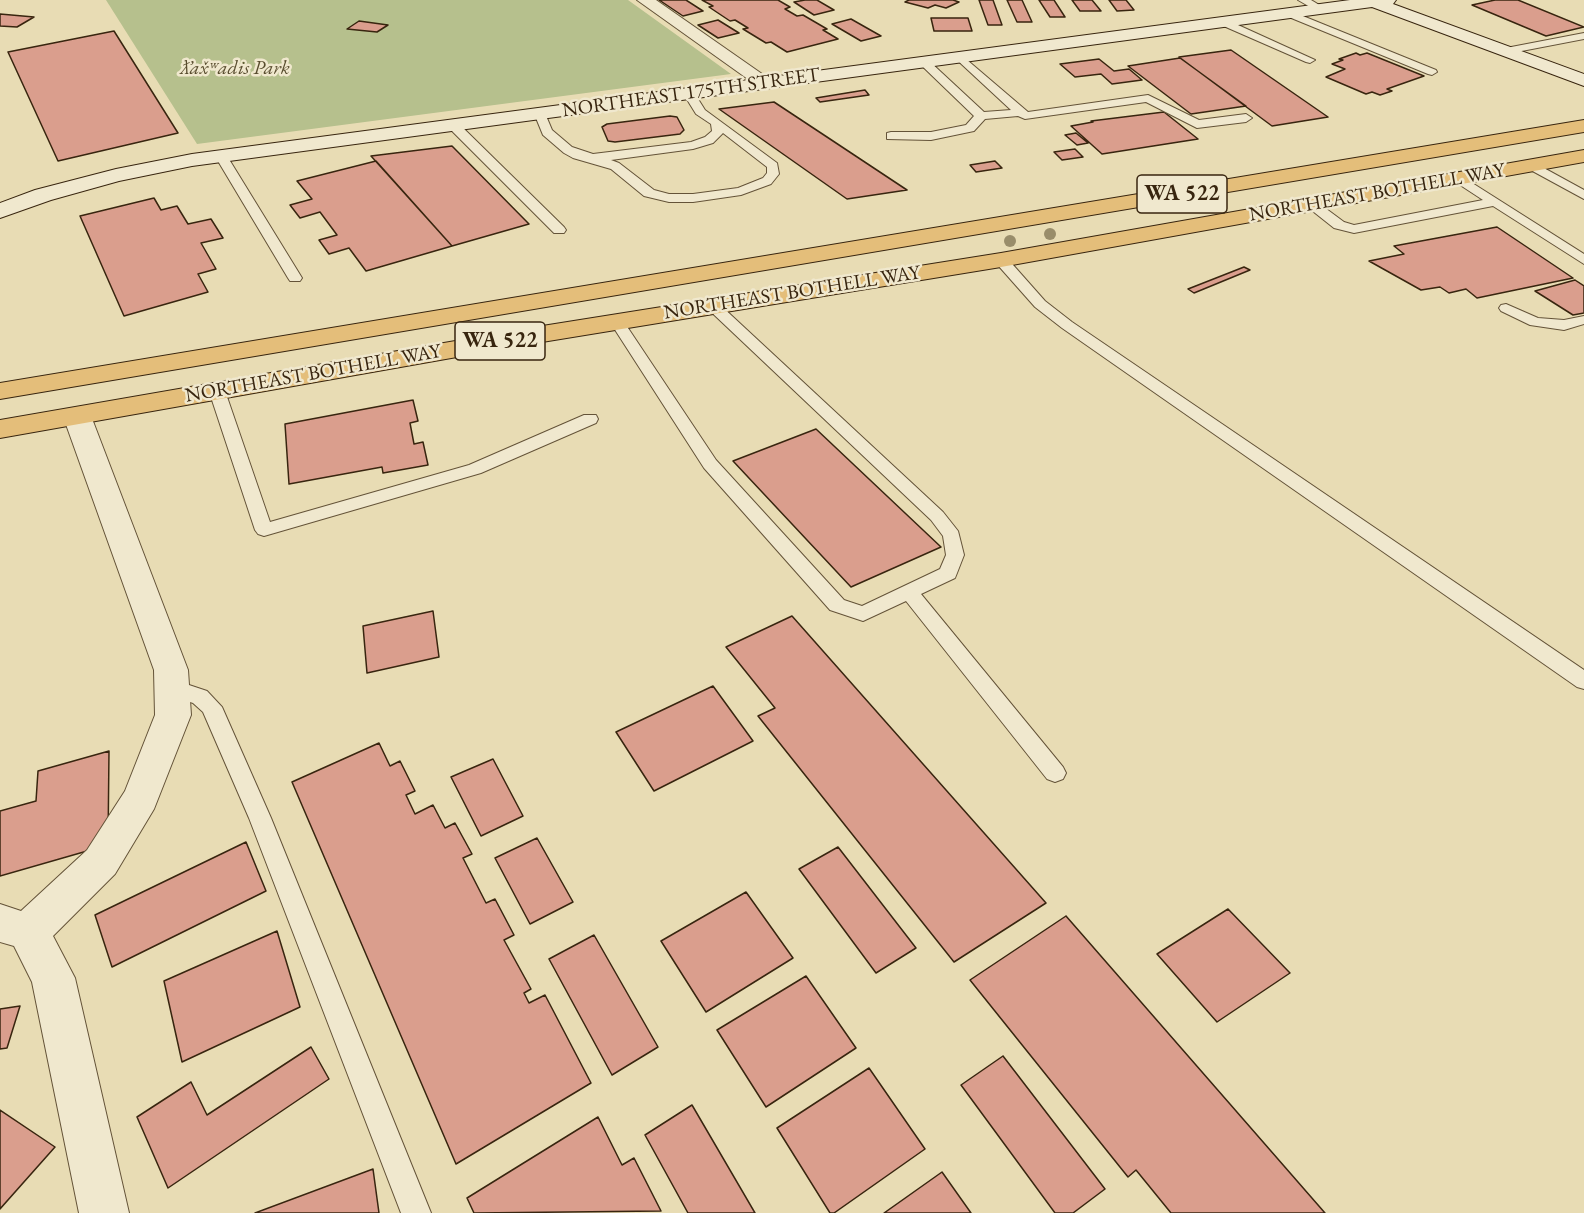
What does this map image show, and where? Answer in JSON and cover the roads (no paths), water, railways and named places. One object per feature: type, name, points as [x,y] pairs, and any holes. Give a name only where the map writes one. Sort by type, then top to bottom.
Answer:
[{"type":"main road","name":"NORTHEAST BOTHELL WAY","points":[[0,391],[1584,126]]},
{"type":"main road","name":"NORTHEAST BOTHELL WAY","points":[[0,429],[536,335],[1001,260],[1584,156]]},
{"type":"main road","points":[[536,335],[541,322],[606,290]]},
{"type":"street","points":[[645,0],[766,83]]},
{"type":"street","points":[[1380,1],[1584,80]]},
{"type":"street","name":"NORTHEAST 175TH STREET","points":[[0,211],[43,195],[116,176],[221,156],[1380,1]]},
{"type":"street","points":[[77,416],[171,670],[173,715],[141,798],[100,862],[14,928],[53,978],[105,1213]]},
{"type":"lane","points":[[1303,0],[1320,9]]},
{"type":"lane","points":[[1288,13],[1432,72]]},
{"type":"lane","points":[[1223,22],[1310,60]]},
{"type":"lane","points":[[1506,51],[1584,36]]},
{"type":"lane","points":[[960,57],[1025,116],[1148,98],[1197,124],[1246,118]]},
{"type":"lane","points":[[924,62],[981,116]]},
{"type":"lane","points":[[540,113],[547,132],[568,150],[615,166],[649,193],[669,198],[693,198],[741,191],[767,181],[773,174],[773,166],[700,112],[689,93]]},
{"type":"lane","points":[[891,136],[932,136],[970,128],[981,116],[1022,112]]},
{"type":"lane","points":[[593,158],[693,146],[709,140],[718,132],[717,123]]},
{"type":"lane","points":[[453,125],[559,230]]},
{"type":"lane","points":[[221,156],[295,278]]},
{"type":"lane","points":[[1531,165],[1584,195]]},
{"type":"lane","points":[[1458,178],[1580,254]]},
{"type":"lane","points":[[1312,204],[1339,225],[1354,229],[1495,202]]},
{"type":"lane","points":[[1001,260],[1040,304],[1067,325],[1584,681]]},
{"type":"lane","points":[[617,322],[710,464],[837,605],[863,614],[948,573],[955,555],[952,535],[937,516],[713,306]]},
{"type":"lane","points":[[1506,308],[1535,322],[1564,325],[1584,320]]},
{"type":"lane","points":[[217,391],[264,530],[475,468],[590,419]]},
{"type":"lane","points":[[909,592],[1055,773]]},
{"type":"lane","points":[[171,687],[200,697],[211,707],[260,818],[416,1213]]},
{"type":"park label","name":"ƛ̕ax̌ʷadis Park","points":[[235,69]]}]
